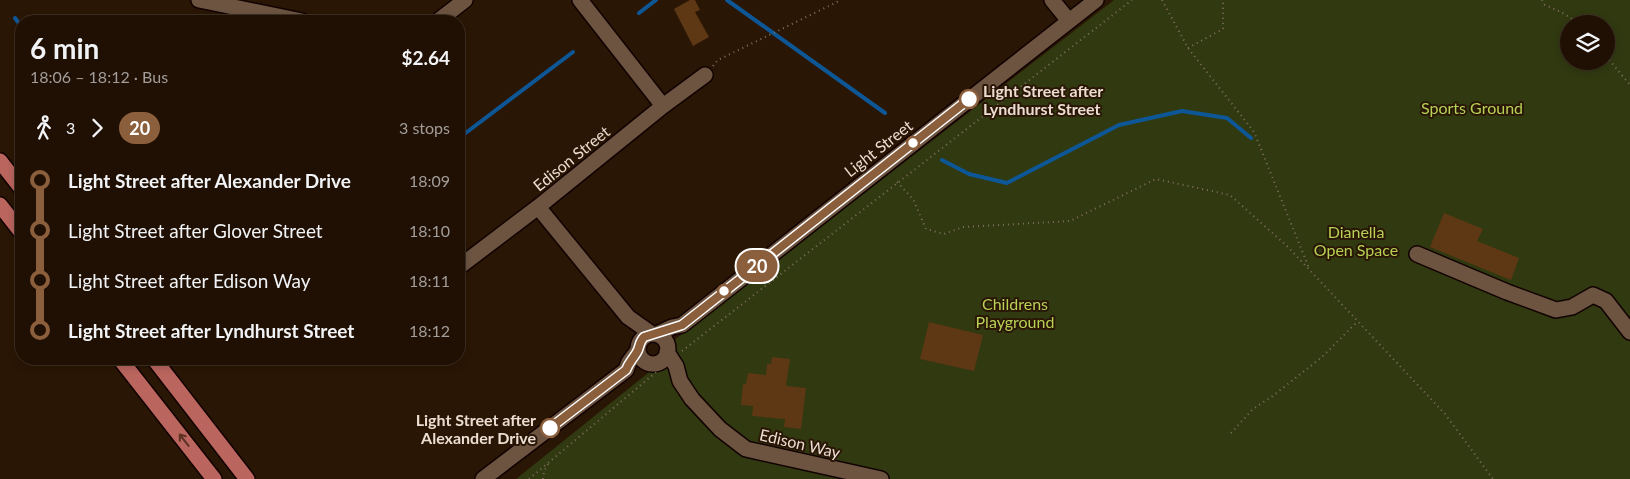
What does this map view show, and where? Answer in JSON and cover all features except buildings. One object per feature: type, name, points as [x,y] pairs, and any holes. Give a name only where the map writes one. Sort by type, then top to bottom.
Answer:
[{"type":"main road","points":[[0,161],[15,180]]},
{"type":"main road","points":[[0,205],[15,224]]},
{"type":"main road","points":[[125,365],[214,479]]},
{"type":"main road","points":[[159,365],[247,479]]},
{"type":"street","points":[[199,0],[273,15]]},
{"type":"street","points":[[446,15],[465,0]]},
{"type":"street","points":[[580,0],[663,106]]},
{"type":"street","points":[[1052,0],[1069,21]]},
{"type":"street","name":"Light Street","points":[[626,370],[634,370],[660,352],[672,327],[682,325],[1096,0]]},
{"type":"street","name":"Edison Street","points":[[465,262],[705,75]]},
{"type":"street","points":[[538,207],[628,317],[660,352],[643,359],[631,330],[628,317]]},
{"type":"street","points":[[1417,254],[1507,292],[1556,310],[1572,307],[1593,295],[1606,301],[1630,332]]},
{"type":"street","name":"Light Street","points":[[484,479],[626,370],[644,337],[660,352]]},
{"type":"street","name":"Edison Way","points":[[660,352],[676,366],[680,381],[692,399],[720,429],[746,449],[881,479]]},
{"type":"path","points":[[705,75],[718,60],[838,0]]},
{"type":"path","points":[[529,479],[660,352],[897,182],[1132,0]]},
{"type":"path","points":[[1162,0],[1188,48],[1254,132],[1310,270]]},
{"type":"path","points":[[1188,48],[1223,29],[1223,0]]},
{"type":"path","points":[[1542,0],[1545,5],[1566,15]]},
{"type":"path","points":[[1615,67],[1630,85]]},
{"type":"path","points":[[897,182],[912,199],[926,229],[944,234],[963,227],[1070,221],[1156,179],[1230,195],[1288,247],[1445,414],[1493,479]]},
{"type":"path","points":[[1231,433],[1253,409],[1322,357],[1358,321]]},
{"type":"path","points":[[542,479],[544,471],[552,458]]},
{"type":"green space","name":"Dianella Open Space","points":[[1114,0],[1630,0],[1630,479],[516,479],[648,373],[668,345]]},
{"type":"waterway","points":[[639,13],[656,0]]},
{"type":"waterway","points":[[727,0],[885,113]]},
{"type":"waterway","points":[[465,133],[573,52]]},
{"type":"waterway","points":[[942,160],[969,174],[1007,183],[1119,125],[1182,111],[1227,118],[1251,138]]},
{"type":"bus line","name":"20","points":[[550,428],[626,370],[629,362],[638,350],[640,341],[644,337],[682,325],[969,99]]},
{"type":"place","name":"Light Street after Lyndhurst Street","points":[[969,99]]},
{"type":"place","name":"Light Street after Alexander Drive","points":[[550,428]]},
{"type":"park label","name":"Sports Ground","points":[[1472,107]]},
{"type":"park label","name":"Childrens Playground","points":[[1015,312]]}]
